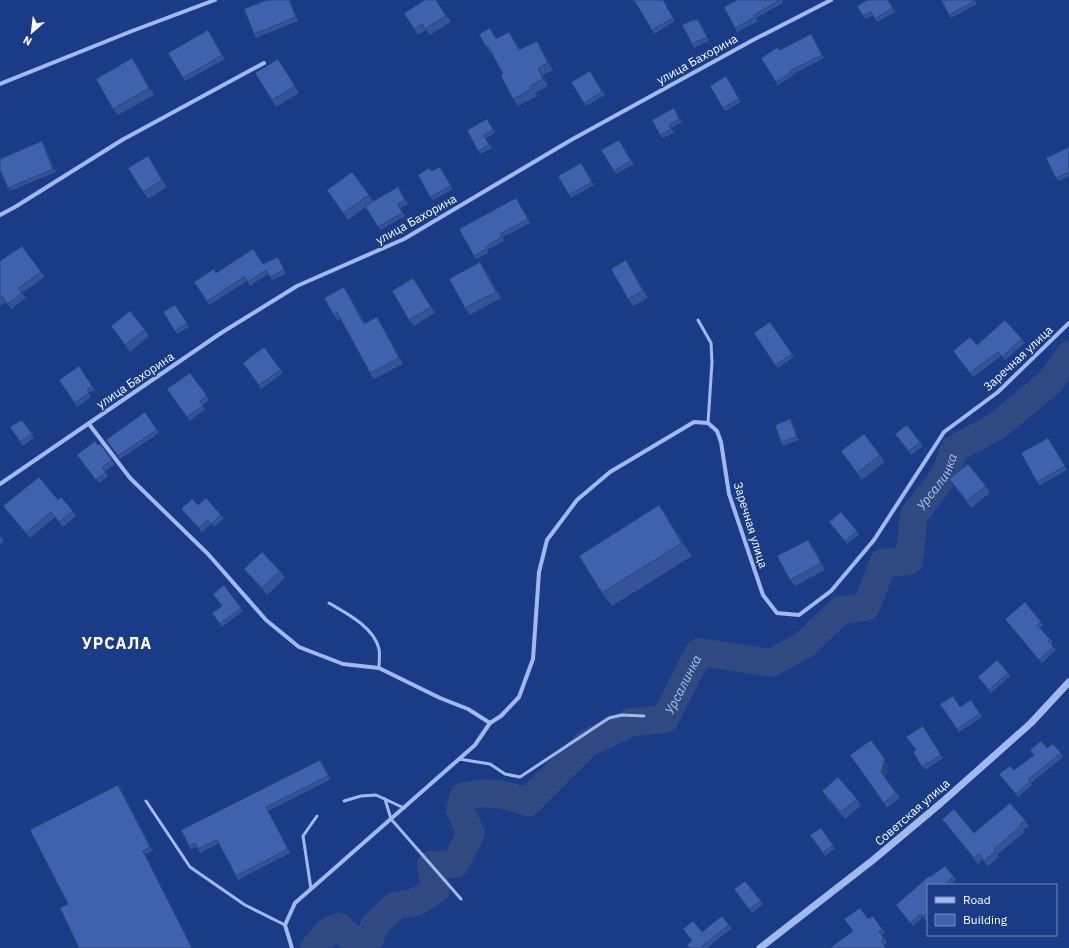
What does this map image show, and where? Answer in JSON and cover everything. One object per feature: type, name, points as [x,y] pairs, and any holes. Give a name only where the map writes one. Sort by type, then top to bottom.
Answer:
[{"type":"street","points":[[0,84],[132,31],[215,0]]},
{"type":"street","name":"улица Бахорина","points":[[0,484],[221,334],[298,286],[404,240],[571,140],[753,40],[831,0]]},
{"type":"street","points":[[0,215],[122,140],[264,64]]},
{"type":"street","name":"Заречная улица","points":[[708,423],[717,431],[721,442],[729,494],[763,595],[777,613],[799,615],[831,591],[874,540],[944,432],[998,392],[1069,323]]},
{"type":"street","points":[[292,948],[285,925],[295,903],[475,745],[490,723],[501,716],[519,697],[532,659],[539,572],[547,540],[558,523],[577,500],[610,472],[694,422],[708,423]]},
{"type":"street","points":[[89,424],[130,478],[208,554],[266,620],[299,647],[343,664],[379,668],[440,698],[468,709],[490,723]]},
{"type":"street","name":"Советская улица","points":[[760,948],[873,860],[941,803],[1031,723],[1069,682]]},
{"type":"lane","points":[[698,320],[711,344],[712,362],[708,423]]},
{"type":"lane","points":[[329,603],[353,617],[374,636],[379,649],[379,668]]},
{"type":"lane","points":[[459,759],[490,764],[505,774],[520,777],[609,718],[622,715],[644,716]]},
{"type":"lane","points":[[344,802],[360,796],[376,795],[404,808]]},
{"type":"lane","points":[[385,799],[391,819],[461,899]]},
{"type":"lane","points":[[146,802],[190,867],[244,905],[285,925]]},
{"type":"lane","points":[[311,889],[304,836],[317,816]]},
{"type":"building","points":[[267,0],[289,0],[296,17],[254,34],[244,9]]},
{"type":"building","points":[[425,0],[436,0],[446,16],[425,29],[422,24],[414,29],[404,13]]},
{"type":"building","points":[[634,0],[663,0],[673,18],[652,30]]},
{"type":"building","points":[[737,0],[780,0],[754,15],[755,17],[735,28],[724,7]]},
{"type":"building","points":[[867,0],[888,0],[893,8],[875,19],[871,12],[863,16],[857,6]]},
{"type":"building","points":[[941,0],[974,0],[975,1],[949,15]]},
{"type":"building","points":[[693,20],[698,20],[707,37],[692,44],[682,25]]},
{"type":"building","points":[[490,28],[496,39],[509,32],[519,50],[537,41],[548,63],[538,68],[543,79],[530,86],[532,89],[513,99],[501,76],[503,74],[488,46],[486,47],[479,34]]},
{"type":"building","points":[[208,30],[222,55],[183,78],[168,53]]},
{"type":"building","points":[[811,34],[822,55],[790,71],[791,73],[776,82],[761,58],[778,47],[780,50]]},
{"type":"building","points":[[132,58],[149,88],[113,109],[96,79]]},
{"type":"building","points":[[278,59],[295,86],[272,100],[255,73]]},
{"type":"building","points":[[590,71],[602,92],[584,103],[571,82]]},
{"type":"building","points":[[726,76],[739,99],[723,108],[710,86]]},
{"type":"building","points":[[674,108],[679,119],[669,125],[671,129],[660,135],[652,120]]},
{"type":"building","points":[[487,119],[493,130],[484,135],[489,145],[478,151],[467,130]]},
{"type":"building","points":[[619,140],[631,161],[614,171],[601,150]]},
{"type":"building","points":[[42,141],[53,169],[8,188],[0,170],[0,159]]},
{"type":"building","points":[[1069,147],[1069,172],[1056,178],[1046,158]]},
{"type":"building","points":[[148,156],[162,180],[143,192],[128,168]]},
{"type":"building","points":[[581,163],[592,182],[569,195],[558,176]]},
{"type":"building","points":[[440,167],[451,186],[430,197],[418,175],[429,168],[432,171]]},
{"type":"building","points":[[352,172],[369,195],[343,213],[327,190]]},
{"type":"building","points":[[398,187],[405,200],[398,204],[402,213],[378,227],[365,206]]},
{"type":"building","points":[[516,198],[528,219],[500,234],[502,237],[485,247],[486,249],[474,256],[459,229]]},
{"type":"building","points":[[22,246],[41,272],[19,288],[22,293],[7,304],[2,296],[0,298],[0,261]]},
{"type":"building","points":[[253,249],[263,264],[278,257],[284,270],[270,277],[266,270],[248,282],[244,277],[207,301],[194,282],[214,269],[216,273]]},
{"type":"building","points":[[626,260],[643,291],[628,299],[611,269]]},
{"type":"building","points":[[480,262],[496,292],[465,308],[449,279]]},
{"type":"building","points":[[413,278],[431,307],[409,320],[392,291]]},
{"type":"building","points":[[344,287],[364,324],[377,317],[399,358],[370,373],[337,312],[333,314],[324,298]]},
{"type":"building","points":[[175,305],[187,323],[175,331],[163,312]]},
{"type":"building","points":[[130,311],[145,330],[125,345],[111,326]]},
{"type":"building","points":[[1005,320],[1022,339],[1002,357],[998,352],[970,373],[953,351],[970,337],[977,345]]},
{"type":"building","points":[[770,322],[792,354],[775,365],[754,333]]},
{"type":"building","points":[[264,347],[281,370],[259,385],[243,363]]},
{"type":"building","points":[[79,366],[92,386],[87,390],[89,393],[75,403],[59,380]]},
{"type":"building","points":[[190,373],[207,396],[200,401],[203,406],[187,417],[167,389]]},
{"type":"building","points":[[145,412],[157,430],[118,456],[106,440]]},
{"type":"building","points":[[790,419],[797,437],[781,442],[775,425]]},
{"type":"building","points":[[22,420],[32,434],[20,442],[10,427]]},
{"type":"building","points":[[907,425],[920,442],[909,451],[895,434]]},
{"type":"building","points":[[864,434],[880,455],[857,473],[841,451]]},
{"type":"building","points":[[1048,438],[1065,466],[1037,482],[1021,453]]},
{"type":"building","points":[[95,441],[98,445],[100,444],[112,460],[102,468],[106,472],[96,480],[77,455]]},
{"type":"building","points":[[968,464],[986,486],[967,501],[949,479]]},
{"type":"building","points":[[39,477],[58,500],[61,497],[73,511],[59,522],[51,512],[26,533],[3,506]]},
{"type":"building","points":[[206,498],[221,515],[211,524],[208,520],[199,528],[181,509],[192,499],[198,505]]},
{"type":"building","points":[[659,505],[682,543],[602,593],[579,556]]},
{"type":"building","points":[[841,512],[857,531],[845,541],[829,522]]},
{"type":"building","points":[[808,540],[821,563],[790,580],[777,556]]},
{"type":"building","points":[[262,552],[280,571],[262,588],[244,569]]},
{"type":"building","points":[[224,585],[241,608],[220,624],[212,613],[222,606],[213,594]]},
{"type":"building","points":[[1025,602],[1041,622],[1037,625],[1050,639],[1048,641],[1053,647],[1039,660],[1005,619]]},
{"type":"building","points":[[997,660],[1008,673],[989,690],[978,677]]},
{"type":"building","points":[[953,696],[960,707],[971,700],[980,714],[957,729],[940,704]]},
{"type":"building","points":[[923,726],[941,755],[922,767],[913,752],[916,750],[906,737]]},
{"type":"building","points":[[871,740],[885,759],[881,772],[896,793],[884,803],[850,755]]},
{"type":"building","points":[[1041,741],[1047,748],[1053,744],[1061,753],[1028,780],[1030,782],[1016,794],[999,774],[1010,766],[1014,770],[1034,755],[1030,750]]},
{"type":"building","points":[[320,760],[328,776],[266,807],[288,849],[236,876],[217,840],[198,849],[195,843],[189,846],[181,830]]},
{"type":"building","points":[[838,777],[857,799],[841,812],[822,791]]},
{"type":"building","points":[[118,785],[150,847],[143,851],[192,948],[79,948],[60,908],[68,904],[30,830]]},
{"type":"building","points":[[1010,803],[1025,820],[1020,824],[1021,826],[994,849],[995,852],[984,861],[979,854],[974,858],[942,819],[954,809],[974,833]]},
{"type":"building","points":[[821,828],[833,845],[823,853],[810,835]]},
{"type":"building","points":[[945,866],[954,877],[945,884],[927,884],[927,914],[923,917],[921,914],[910,923],[896,905],[929,876],[930,877]]},
{"type":"building","points":[[745,881],[761,901],[749,909],[734,889]]},
{"type":"building","points":[[860,908],[868,919],[873,916],[882,929],[879,931],[884,939],[881,941],[886,948],[830,948],[853,931],[844,919]]},
{"type":"building","points":[[722,916],[729,925],[700,948],[690,948],[687,945],[692,941],[683,929],[693,921],[702,932]]},
{"type":"waterway","name":"Урсалинка","points":[[314,948],[329,931],[339,927],[353,938],[361,939],[371,937],[374,926],[395,906],[416,902],[436,890],[431,865],[455,864],[471,833],[460,810],[464,796],[486,793],[504,795],[528,802],[587,743],[632,722],[665,719],[699,652],[771,663],[804,645],[841,610],[866,607],[883,563],[909,561],[914,515],[946,473],[954,449],[997,426],[1050,382],[1069,355]]},
{"type":"district","name":"УРСАЛА","points":[[117,643]]}]
